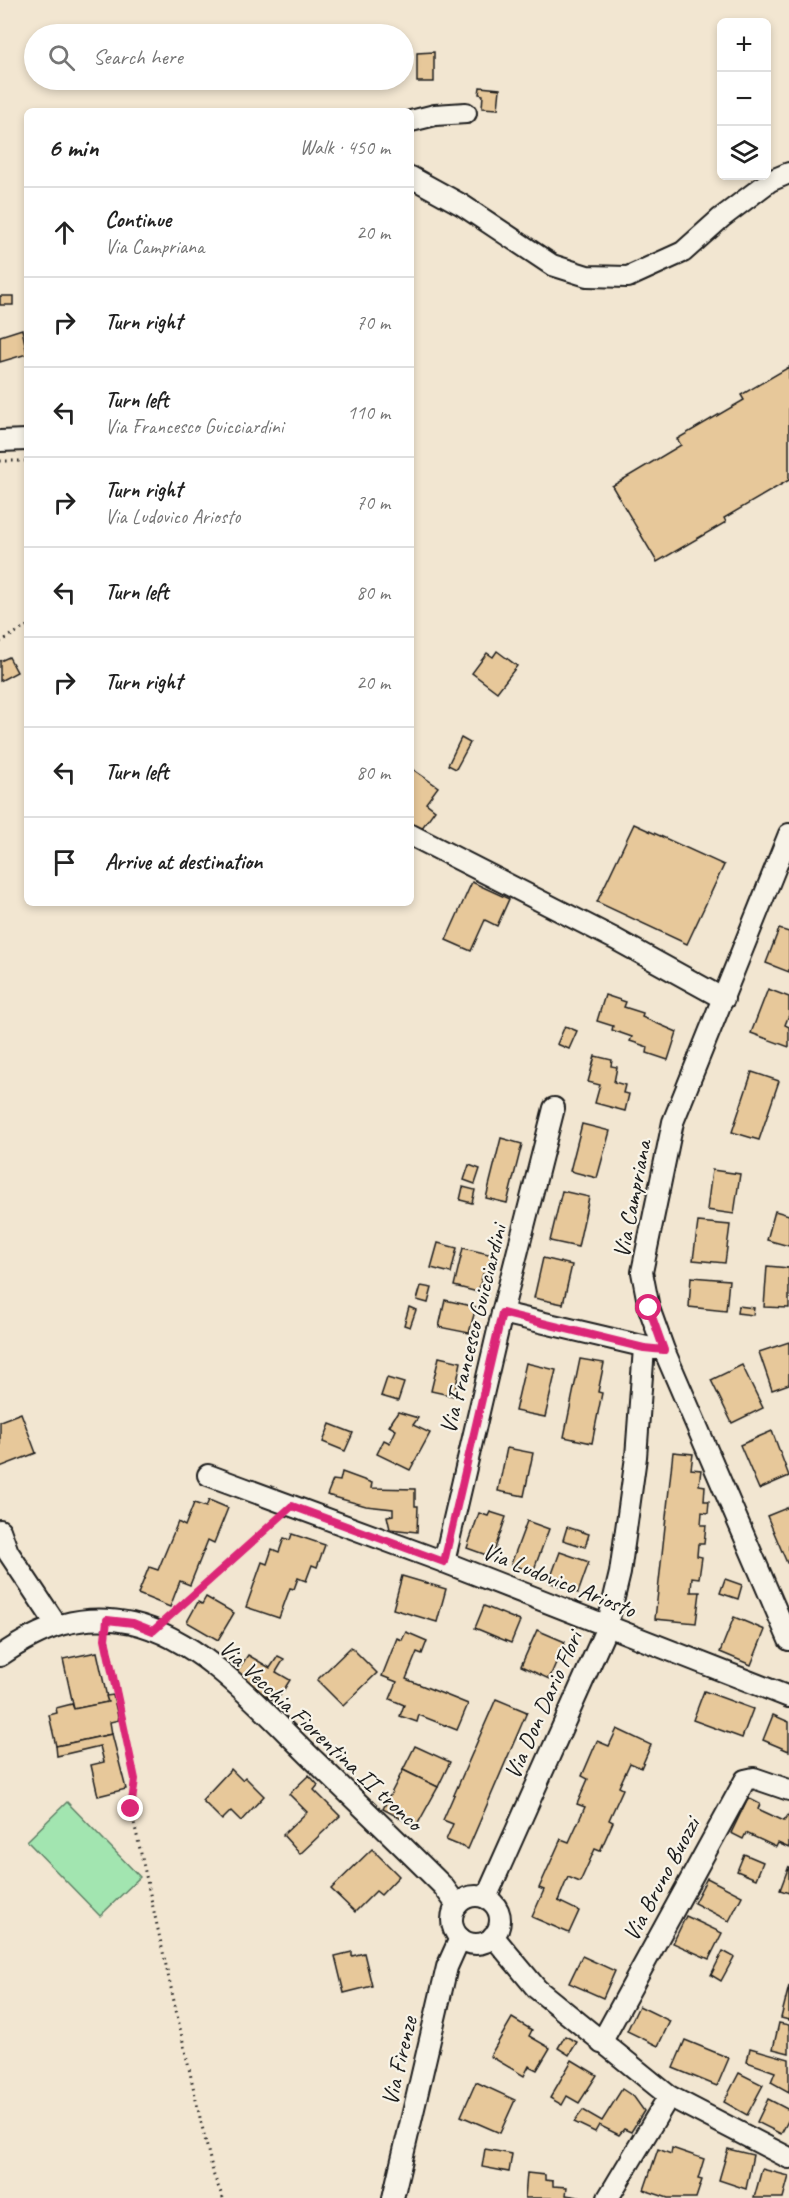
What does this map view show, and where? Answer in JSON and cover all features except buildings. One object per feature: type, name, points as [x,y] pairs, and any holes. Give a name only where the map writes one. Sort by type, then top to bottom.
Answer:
[{"type":"street","points":[[414,120],[435,115],[466,113]]},
{"type":"street","points":[[414,179],[462,205],[552,265],[587,276],[628,277],[683,252],[770,181],[789,173]]},
{"type":"street","points":[[0,441],[24,440]]},
{"type":"street","name":"Via Campriana","points":[[789,834],[673,1122],[645,1252],[644,1291],[664,1350],[789,1640]]},
{"type":"street","points":[[414,837],[625,944],[724,999]]},
{"type":"street","name":"Via Francesco Guicciardini","points":[[444,1562],[502,1313],[554,1108]]},
{"type":"street","points":[[502,1313],[644,1348],[664,1350]]},
{"type":"street","name":"Via Don Dario Flori","points":[[486,1898],[607,1627],[620,1574],[635,1469],[644,1348]]},
{"type":"street","name":"Via Ludovico Ariosto","points":[[208,1475],[444,1562],[789,1697]]},
{"type":"street","points":[[0,1530],[8,1552],[56,1624]]},
{"type":"street","name":"Via Vecchia Fiorentina II tronco","points":[[0,1656],[56,1624],[107,1620],[133,1623],[201,1657],[244,1691],[443,1886],[457,1905]]},
{"type":"street","name":"Via Bruno Buozzi","points":[[601,2043],[745,1780],[754,1778],[789,1790]]},
{"type":"street","points":[[471,1896],[486,1898],[495,1904],[500,1926],[493,1936],[482,1943],[471,1943],[460,1938],[453,1926],[452,1918],[457,1905],[471,1896]]},
{"type":"street","points":[[493,1936],[537,1989],[669,2096],[789,2158]]},
{"type":"street","name":"Via Firenze","points":[[393,2198],[447,1966],[460,1938]]},
{"type":"street","points":[[608,2198],[669,2096]]},
{"type":"path","points":[[0,461],[24,461]]},
{"type":"path","points":[[0,642],[24,628]]},
{"type":"path","points":[[153,1631],[292,1506]]},
{"type":"path","points":[[107,1620],[105,1639],[135,1779],[131,1809],[201,2122],[222,2198]]},
{"type":"green space","points":[[67,1802],[140,1877],[100,1916],[27,1841]]},
{"type":"route","points":[[131,1809],[135,1779],[105,1639],[107,1620],[133,1623],[153,1631],[292,1506],[444,1562],[502,1313],[644,1348],[664,1350],[649,1308]]}]
